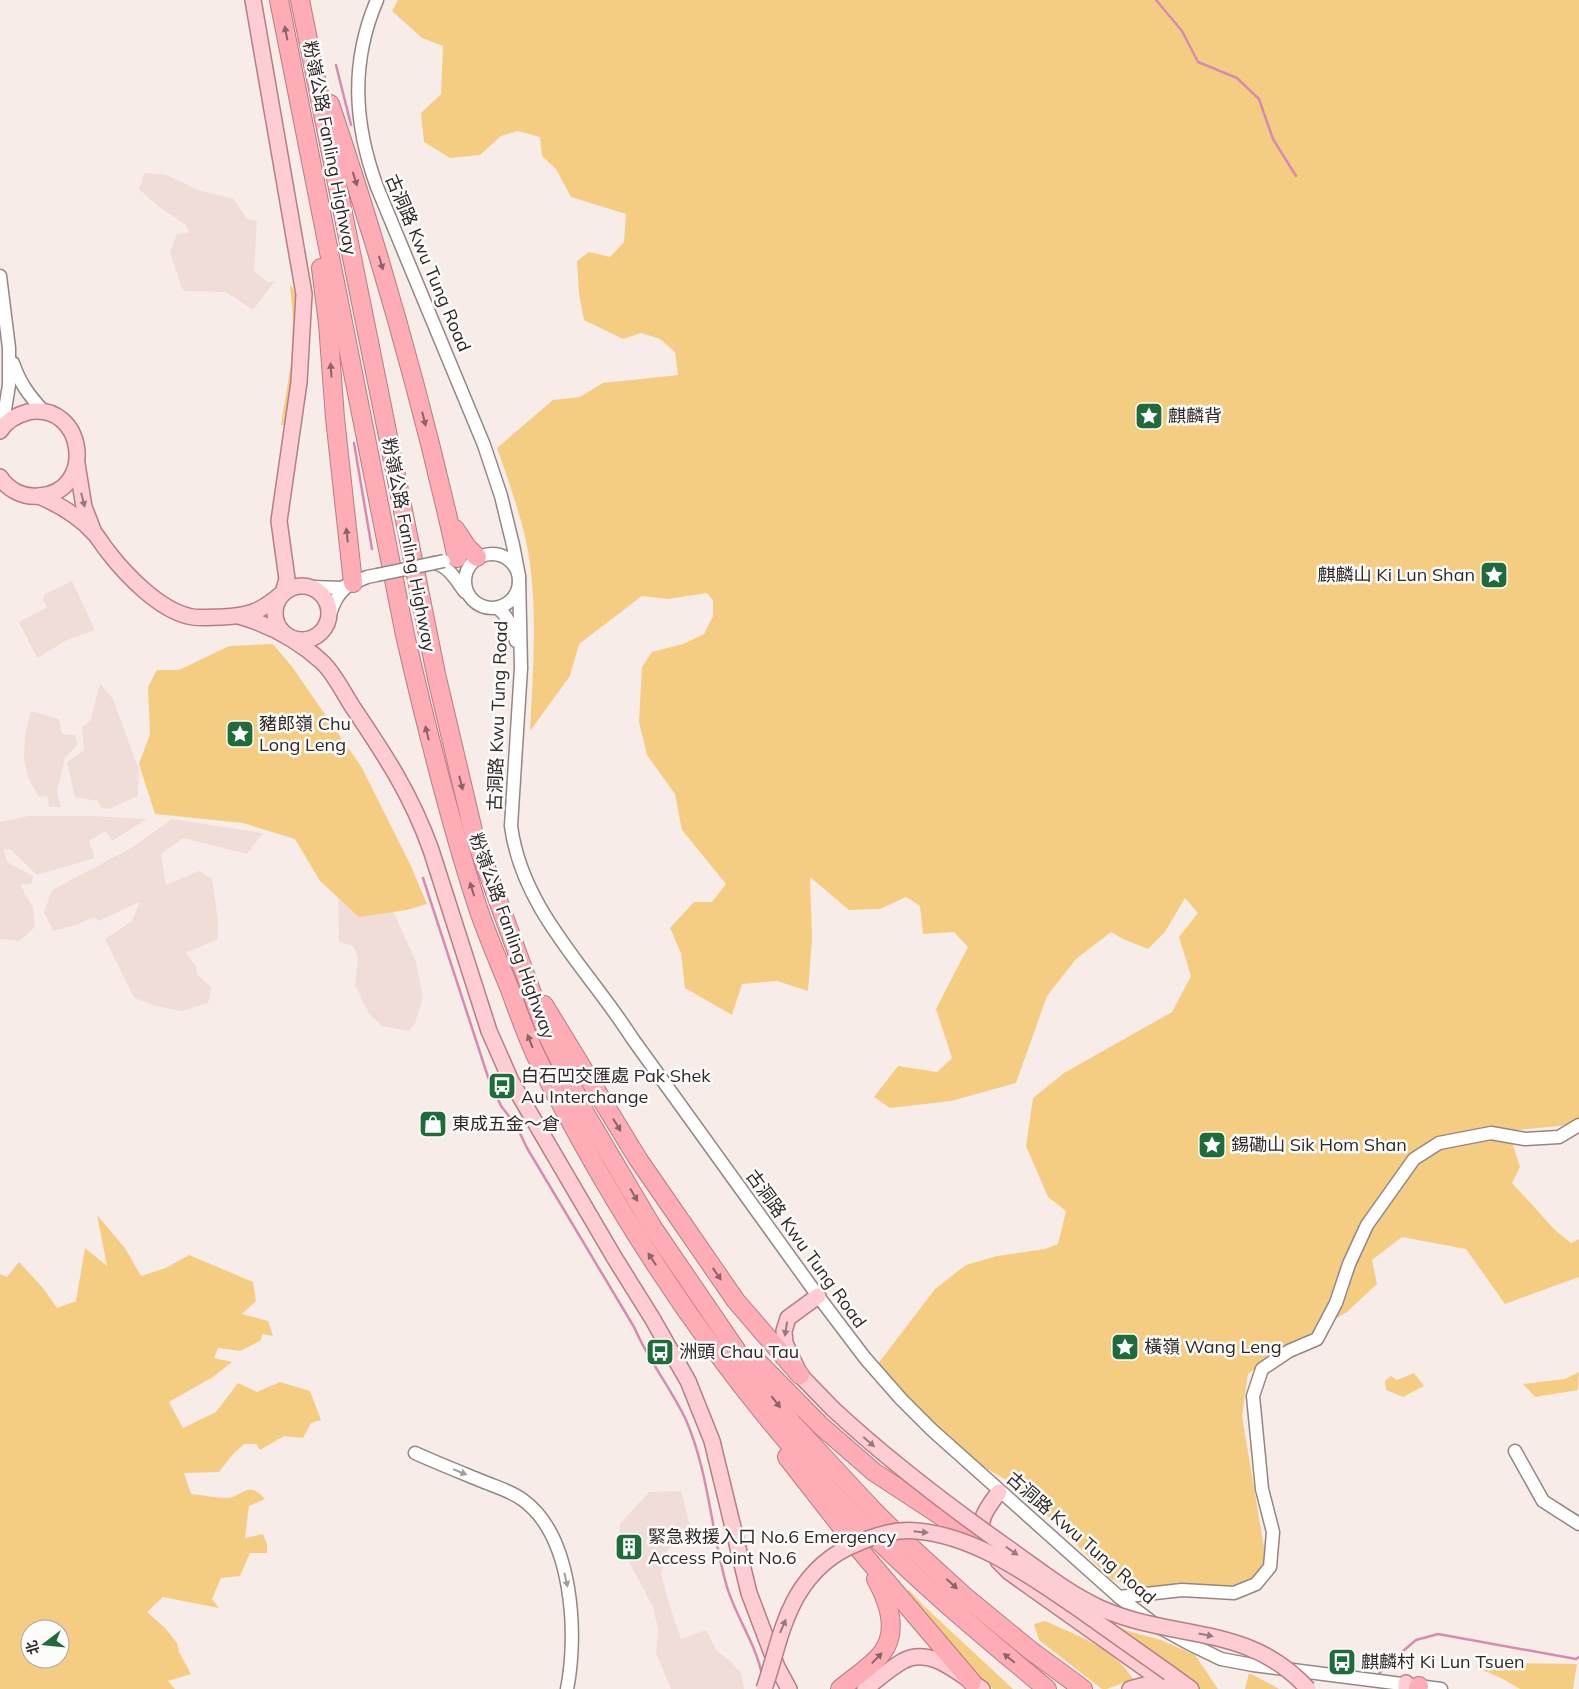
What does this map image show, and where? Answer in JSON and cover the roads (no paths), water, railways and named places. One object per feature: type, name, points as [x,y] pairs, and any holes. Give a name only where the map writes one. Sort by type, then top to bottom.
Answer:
[{"type":"highway","name":"粉嶺公路 Fanling Highway","points":[[279,0],[404,635],[431,746],[452,825],[478,908],[538,1060],[602,1179],[678,1300],[782,1434],[859,1522],[920,1581],[1047,1689]]},
{"type":"highway","name":"粉嶺公路 Fanling Highway","points":[[300,0],[437,680],[474,835],[552,1046],[585,1113],[654,1228],[741,1357],[791,1422],[904,1542],[963,1595],[1030,1650],[1083,1689]]},
{"type":"highway","points":[[307,33],[368,216],[424,419],[456,561]]},
{"type":"highway","points":[[292,66],[325,295],[335,418],[352,583]]},
{"type":"highway","points":[[527,980],[659,1191],[736,1301],[800,1375]]},
{"type":"highway","points":[[678,1300],[739,1395],[858,1548],[977,1686]]},
{"type":"highway","points":[[706,1306],[777,1382],[827,1431],[874,1472],[941,1516],[990,1553]]},
{"type":"highway","points":[[840,1689],[881,1655],[891,1628],[891,1618],[878,1581],[858,1548]]},
{"type":"main road","points":[[253,0],[304,294],[302,358],[280,521],[286,579],[274,612],[275,620],[280,629],[294,639],[304,640],[312,638],[326,624]]},
{"type":"main road","points":[[1,429],[11,419],[32,411],[51,414],[64,422],[73,434],[78,452],[77,464],[84,507],[95,534]]},
{"type":"main road","points":[[39,496],[49,494],[66,484],[77,464]]},
{"type":"main road","points":[[0,477],[10,488],[19,493],[39,496],[66,509],[95,534],[121,567],[147,592],[174,611],[189,617],[239,616],[268,606],[282,594],[296,586],[309,586]]},
{"type":"main road","points":[[284,558],[287,570],[292,578],[296,582],[321,592],[326,600],[329,608],[320,640],[324,664]]},
{"type":"main road","points":[[239,616],[272,627],[294,639],[324,664],[389,761],[409,797],[424,829],[489,1031],[511,1081],[688,1381],[712,1441],[749,1593],[767,1642],[789,1689]]},
{"type":"main road","points":[[818,1296],[788,1318],[784,1332],[785,1343],[800,1375],[833,1409],[930,1492],[1047,1576],[1085,1600],[1131,1620],[1244,1645],[1274,1659],[1308,1689]]},
{"type":"main road","points":[[999,1492],[981,1521],[981,1532],[990,1553],[1009,1572],[1173,1689]]},
{"type":"main road","points":[[764,1689],[780,1632],[797,1596],[811,1576],[826,1561],[845,1548],[869,1538],[888,1533],[916,1531],[940,1534],[971,1545],[1000,1559],[1033,1578],[1191,1689]]},
{"type":"main road","points":[[767,1642],[798,1689]]},
{"type":"main road","points":[[865,1689],[903,1661],[922,1657],[938,1660],[977,1686]]},
{"type":"main road","points":[[778,1667],[781,1689]]},
{"type":"main road","points":[[1130,1689],[1155,1685],[1173,1689]]},
{"type":"street","name":"古洞路 Kwu Tung Road","points":[[377,0],[364,36],[358,68],[358,107],[361,136],[366,157],[377,187],[484,445],[501,496],[512,539],[519,576],[521,668],[511,826],[513,844],[524,878],[549,923],[617,1014],[632,1038],[818,1296],[865,1358],[901,1399],[932,1430],[999,1492],[1119,1597],[1157,1626],[1188,1644],[1221,1659],[1412,1687],[1442,1689]]},
{"type":"street","points":[[0,276],[9,348],[9,385],[1,429]]},
{"type":"street","points":[[9,348],[18,378],[44,412]]},
{"type":"street","points":[[495,554],[505,549],[512,539]]},
{"type":"street","points":[[309,586],[341,588],[377,575],[456,561],[485,554],[495,554],[509,560],[519,576],[517,592],[506,605],[498,608],[489,609],[481,607],[474,602],[443,566],[456,561],[512,539]]},
{"type":"street","points":[[456,561],[466,571],[464,580],[468,596]]},
{"type":"street","points":[[326,624],[333,604],[342,591],[352,583]]},
{"type":"street","points":[[498,608],[505,613],[510,621],[521,668]]},
{"type":"street","points":[[1119,1597],[1182,1590],[1234,1593],[1256,1584],[1270,1567],[1273,1532],[1262,1489],[1253,1396],[1262,1370],[1290,1351],[1317,1339],[1336,1303],[1349,1264],[1368,1225],[1414,1159],[1439,1143],[1491,1133],[1525,1139],[1559,1137],[1579,1125]]},
{"type":"street","points":[[1515,1451],[1543,1501],[1579,1524]]},
{"type":"street","points":[[415,1453],[513,1494],[534,1509],[546,1524],[553,1536],[560,1557],[571,1615],[572,1657],[567,1689]]},
{"type":"waterway","points":[[1156,0],[1182,31],[1198,62],[1237,78],[1259,99],[1273,139],[1296,176]]},
{"type":"waterway","points":[[336,65],[351,125]]},
{"type":"waterway","points":[[354,443],[372,549]]},
{"type":"waterway","points":[[423,878],[488,1077],[501,1106],[516,1125],[527,1148],[634,1327],[686,1420],[700,1461],[727,1587],[755,1652],[762,1675]]},
{"type":"waterway","points":[[1376,1677],[1416,1640],[1438,1634],[1576,1659],[1579,1657]]},
{"type":"place","name":"麒麟背","points":[[1149,416]]},
{"type":"place","name":"麒麟山 Ki Lun Shan","points":[[1494,575]]},
{"type":"place","name":"豬郎嶺 Chu Long Leng","points":[[240,734]]},
{"type":"place","name":"白石凹交匯處 Pak Shek Au Interchange","points":[[502,1086]]},
{"type":"place","name":"東成五金～倉","points":[[433,1124]]},
{"type":"place","name":"錫磡山 Sik Hom Shan","points":[[1212,1145]]},
{"type":"place","name":"橫嶺 Wang Leng","points":[[1125,1347]]},
{"type":"place","name":"洲頭 Chau Tau","points":[[660,1352]]},
{"type":"place","name":"緊急救援入口 No.6 Emergency Access Point No.6","points":[[629,1547]]},
{"type":"place","name":"麒麟村 Ki Lun Tsuen","points":[[1342,1662]]}]
